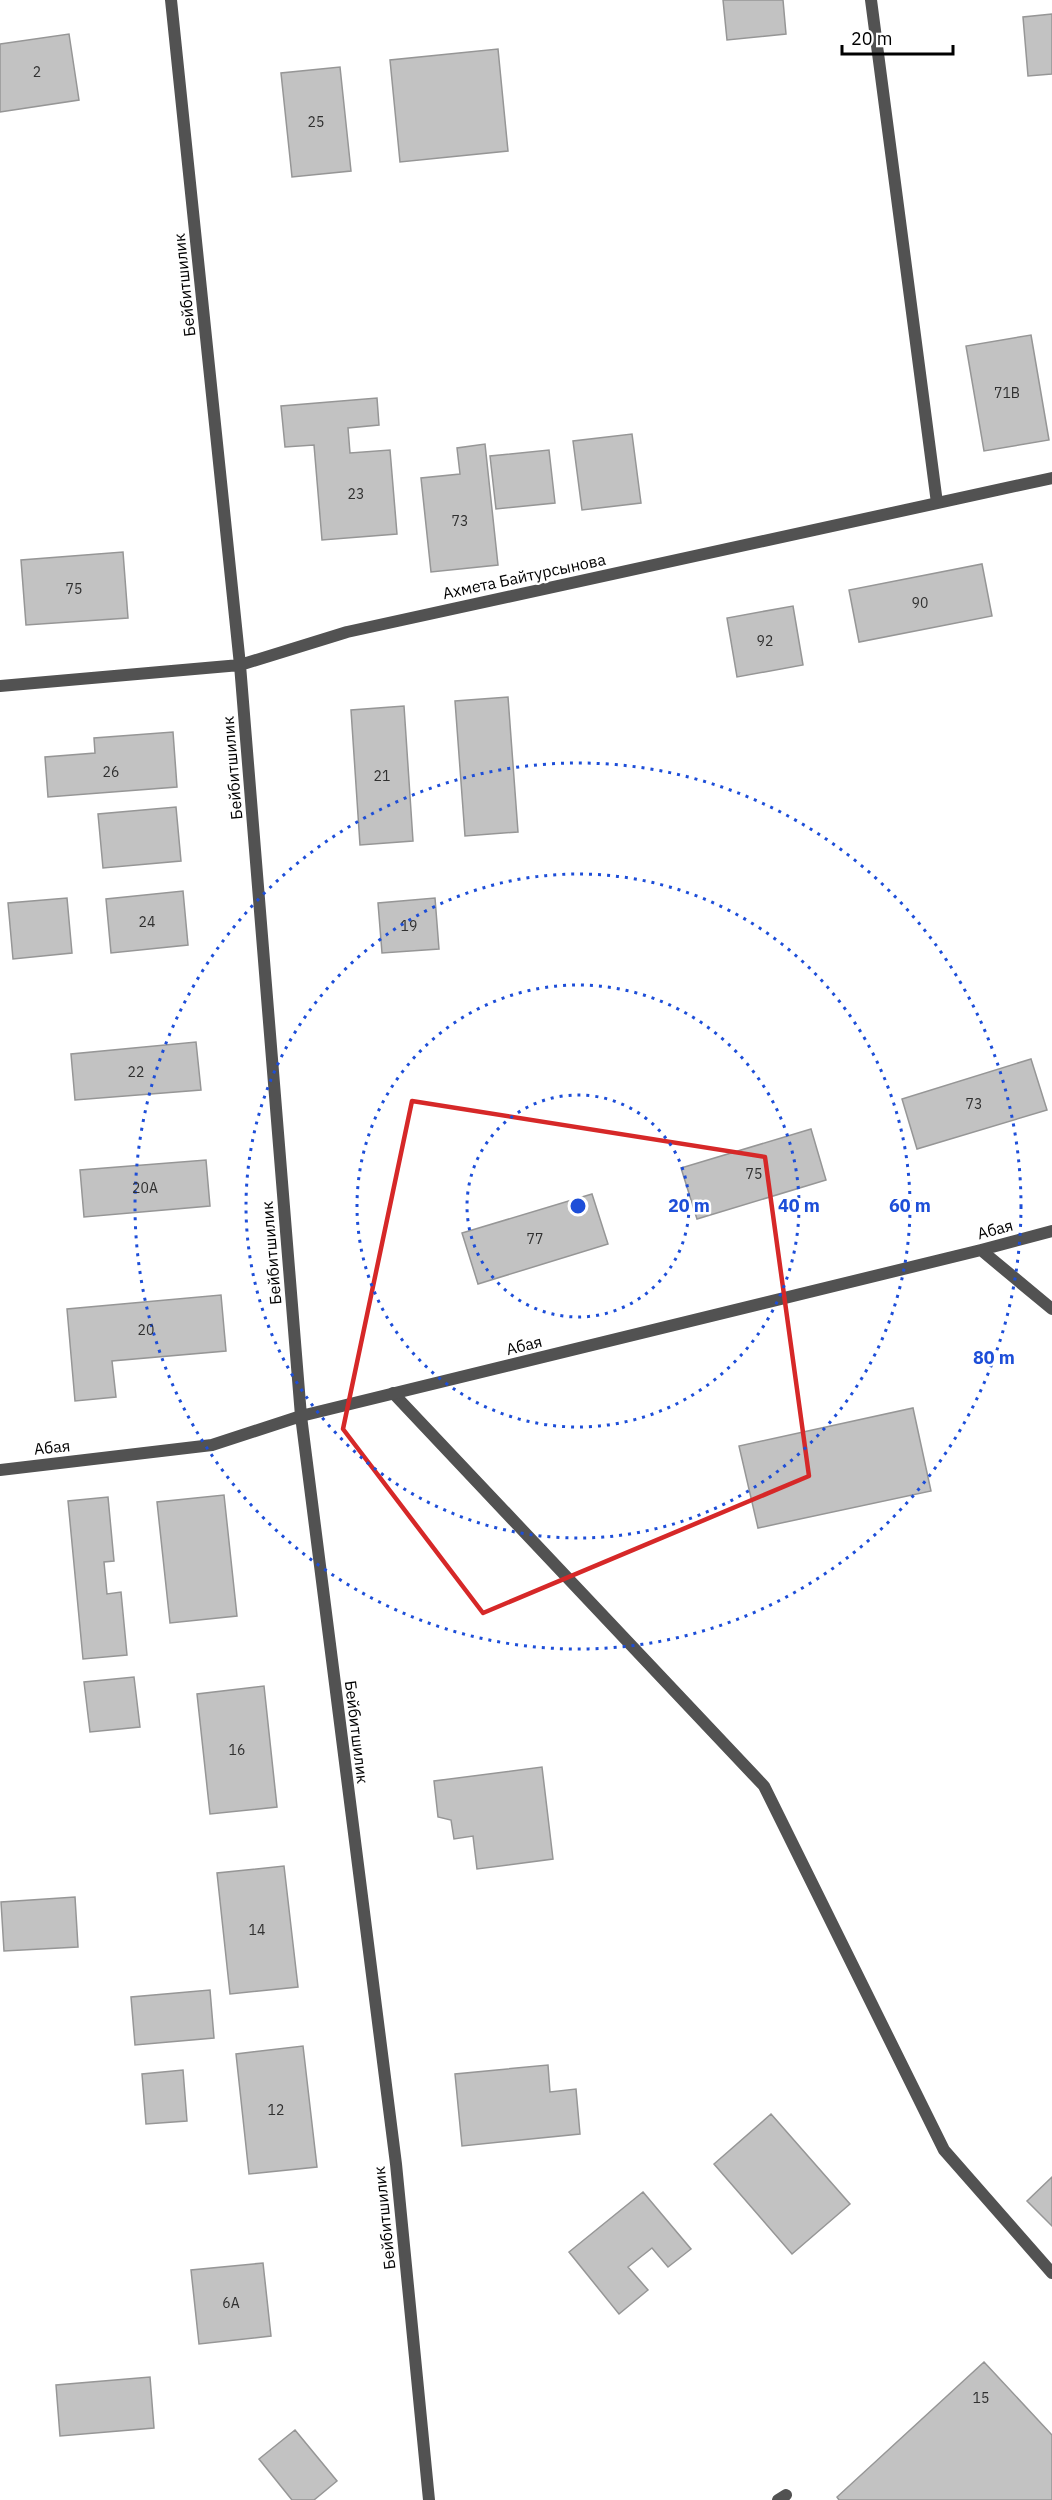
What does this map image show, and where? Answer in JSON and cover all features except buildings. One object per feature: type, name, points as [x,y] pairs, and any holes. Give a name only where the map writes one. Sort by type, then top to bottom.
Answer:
[{"type":"street","name":"Бейбитшилик","points":[[171,0],[240,665],[300,1416],[396,2164],[429,2500]]},
{"type":"street","points":[[871,0],[937,503]]},
{"type":"street","name":"Ахмета Байтурсынова","points":[[0,686],[240,665],[347,632],[1052,478]]},
{"type":"street","name":"Абая","points":[[0,1470],[212,1445],[300,1416],[1052,1231]]},
{"type":"street","points":[[981,1250],[1052,1309]]},
{"type":"street","points":[[393,1393],[764,1786],[944,2150],[1052,2273]]},
{"type":"highlighted area","points":[[412,1101],[765,1157],[809,1476],[483,1613],[343,1429]]}]
